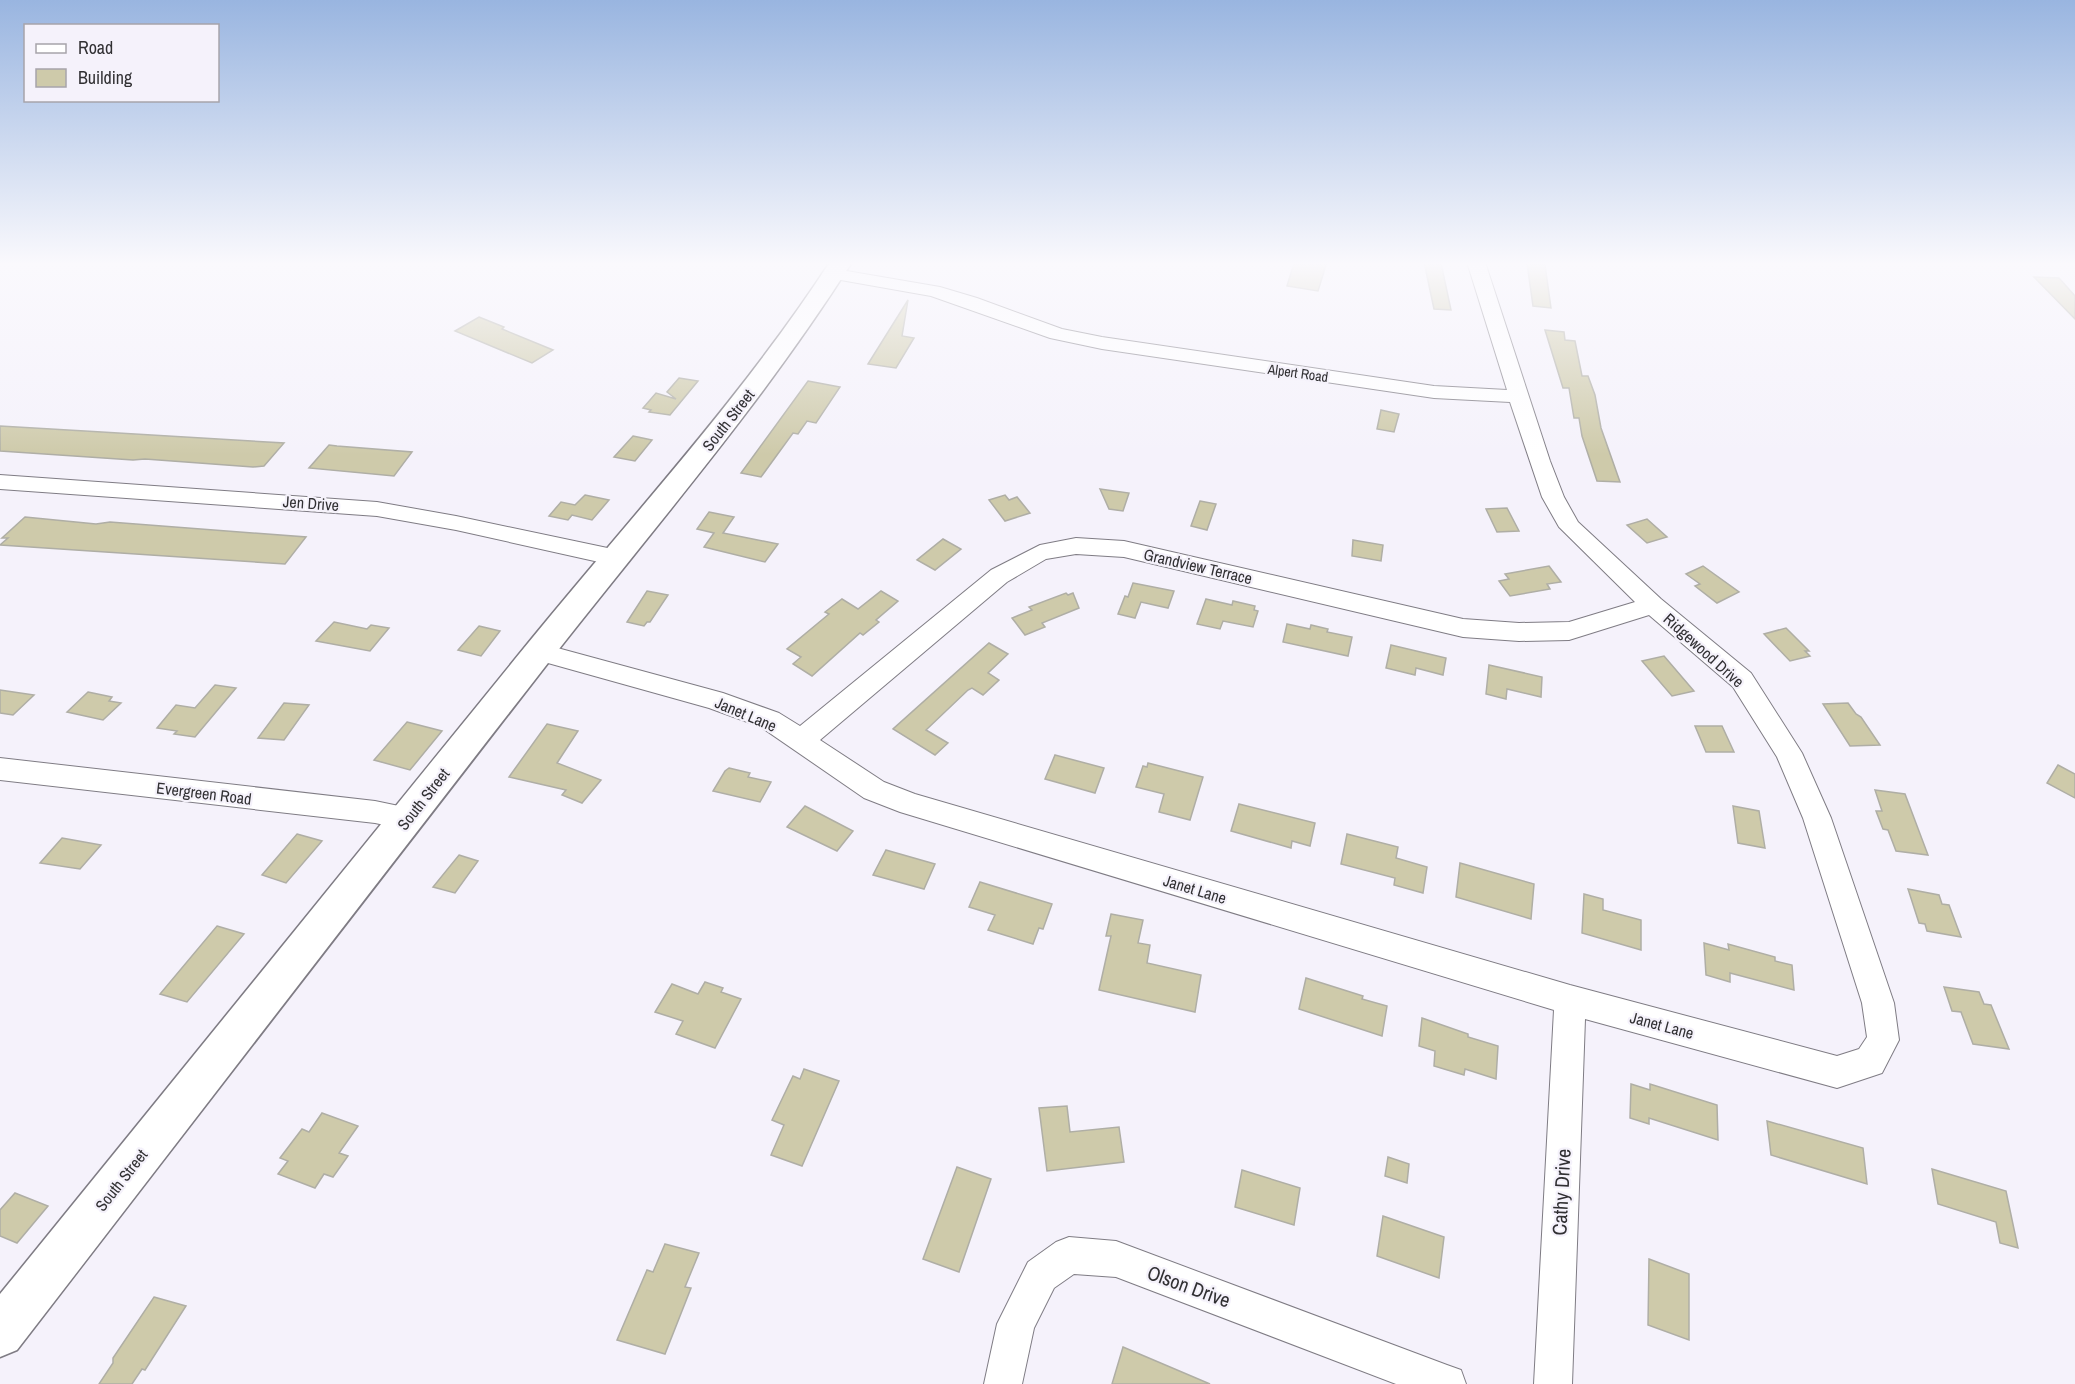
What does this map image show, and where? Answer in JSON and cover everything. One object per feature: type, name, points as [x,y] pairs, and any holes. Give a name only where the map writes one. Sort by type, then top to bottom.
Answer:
[{"type":"street","name":"South Street","points":[[0,1333],[539,652],[738,409],[796,327]]},
{"type":"street","name":"Alpert Road","points":[[1037,327],[1057,334],[1102,343],[1434,392],[1520,397]]},
{"type":"street","name":"Ridgewood Drive","points":[[1497,327],[1552,497],[1570,527],[1653,605],[1742,680],[1789,753],[1817,818],[1878,1003],[1883,1040],[1870,1062]]},
{"type":"street","name":"Jen Drive","points":[[0,482],[377,509],[456,523],[617,558]]},
{"type":"street","name":"Grandview Terrace","points":[[800,741],[999,576],[1040,553],[1076,546],[1124,549],[1463,628],[1519,632],[1569,631],[1653,605]]},
{"type":"street","name":"Janet Lane","points":[[539,652],[714,700],[770,720],[874,790],[910,804],[1570,1000],[1837,1072],[1870,1062]]},
{"type":"street","name":"Evergreen Road","points":[[0,769],[375,812],[408,818]]},
{"type":"street","name":"Cathy Drive","points":[[1553,1384],[1570,1000]]},
{"type":"street","name":"Olson Drive","points":[[1002,1384],[1016,1324],[1041,1275],[1069,1255],[1116,1259],[1447,1384]]},
{"type":"building","points":[[463,327],[503,327],[502,329],[553,350],[532,363],[455,331]]},
{"type":"building","points":[[891,327],[904,327],[902,336],[914,338],[896,368],[868,364]]},
{"type":"building","points":[[1545,330],[1564,332],[1565,340],[1575,341],[1582,376],[1588,376],[1595,395],[1601,428],[1620,482],[1597,481],[1582,436],[1579,418],[1574,418],[1569,388],[1563,388]]},
{"type":"building","points":[[679,378],[698,381],[670,415],[649,412],[651,410],[643,408],[656,393],[676,399],[667,392]]},
{"type":"building","points":[[808,381],[840,387],[816,423],[807,421],[798,434],[793,433],[761,477],[741,473]]},
{"type":"building","points":[[1381,410],[1399,414],[1394,432],[1377,429]]},
{"type":"building","points":[[0,426],[284,443],[264,466],[133,460],[0,451]]},
{"type":"building","points":[[633,436],[652,440],[635,461],[614,457]]},
{"type":"building","points":[[329,445],[412,452],[394,476],[309,468]]},
{"type":"building","points":[[1100,489],[1129,493],[1123,511],[1109,509]]},
{"type":"building","points":[[585,495],[609,500],[592,520],[572,515],[568,520],[549,516],[561,502],[575,505]]},
{"type":"building","points":[[1005,495],[1009,500],[1017,497],[1030,513],[1005,521],[989,500]]},
{"type":"building","points":[[1200,501],[1216,504],[1207,530],[1191,526]]},
{"type":"building","points":[[1507,508],[1519,531],[1497,532],[1486,509]]},
{"type":"building","points":[[709,512],[734,517],[723,533],[778,544],[765,562],[704,547],[714,533],[697,529]]},
{"type":"building","points":[[25,517],[96,524],[110,522],[306,537],[285,564],[0,545],[8,538],[2,538]]},
{"type":"building","points":[[1647,519],[1667,537],[1647,543],[1627,525]]},
{"type":"building","points":[[943,539],[961,549],[935,570],[917,560]]},
{"type":"building","points":[[1353,540],[1383,545],[1381,561],[1352,556]]},
{"type":"building","points":[[1549,566],[1561,582],[1547,584],[1550,589],[1510,596],[1499,581],[1509,579],[1505,574]]},
{"type":"building","points":[[1703,566],[1739,592],[1717,603],[1695,586],[1700,584],[1686,574]]},
{"type":"building","points":[[1133,583],[1174,591],[1168,608],[1141,602],[1135,618],[1118,614]]},
{"type":"building","points":[[647,591],[668,595],[650,622],[644,626],[627,622]]},
{"type":"building","points":[[881,591],[898,601],[876,620],[879,622],[863,635],[860,633],[812,676],[793,664],[801,657],[787,649],[829,614],[825,612],[842,599],[858,609]]},
{"type":"building","points":[[1066,593],[1068,595],[1073,593],[1079,608],[1042,623],[1045,627],[1025,635],[1012,618],[1032,610],[1029,607]]},
{"type":"building","points":[[1206,599],[1232,605],[1233,601],[1255,606],[1254,610],[1258,611],[1253,627],[1223,621],[1220,629],[1197,624]]},
{"type":"building","points":[[334,622],[367,629],[371,625],[389,628],[370,651],[316,641]]},
{"type":"building","points":[[1287,624],[1310,629],[1311,625],[1328,629],[1327,632],[1352,637],[1348,656],[1283,642]]},
{"type":"building","points":[[479,626],[500,631],[481,656],[458,650]]},
{"type":"building","points":[[1786,628],[1809,651],[1805,651],[1810,656],[1790,661],[1764,634]]},
{"type":"building","points":[[989,643],[1008,654],[988,673],[999,680],[983,695],[972,688],[968,690],[926,730],[948,743],[935,755],[893,729]]},
{"type":"building","points":[[1391,645],[1446,658],[1443,675],[1416,668],[1415,675],[1386,668]]},
{"type":"building","points":[[1664,656],[1694,691],[1672,696],[1642,661]]},
{"type":"building","points":[[1489,665],[1542,677],[1541,697],[1507,689],[1506,699],[1486,694]]},
{"type":"building","points":[[215,685],[236,688],[195,737],[174,734],[177,731],[157,728],[176,705],[195,708]]},
{"type":"building","points":[[0,690],[34,695],[13,715],[0,713]]},
{"type":"building","points":[[88,692],[112,697],[109,701],[121,703],[103,720],[67,712]]},
{"type":"building","points":[[284,703],[309,705],[284,740],[258,738]]},
{"type":"building","points":[[1848,703],[1861,717],[1880,745],[1850,746],[1823,704]]},
{"type":"building","points":[[407,722],[442,731],[410,770],[374,760]]},
{"type":"building","points":[[547,724],[578,731],[557,763],[601,780],[582,803],[562,795],[566,790],[509,777]]},
{"type":"building","points":[[1695,726],[1722,726],[1734,752],[1706,752]]},
{"type":"building","points":[[1055,755],[1104,768],[1095,793],[1045,779]]},
{"type":"building","points":[[1148,763],[1203,777],[1190,820],[1159,812],[1164,794],[1136,787],[1143,766],[1147,767]]},
{"type":"building","points":[[2058,765],[2075,774],[2075,798],[2047,783]]},
{"type":"building","points":[[729,768],[750,773],[748,777],[771,782],[760,802],[713,791]]},
{"type":"building","points":[[1875,790],[1905,794],[1928,855],[1896,851],[1888,830],[1883,829],[1876,811],[1882,811]]},
{"type":"building","points":[[1239,804],[1315,823],[1310,846],[1292,841],[1291,848],[1231,831]]},
{"type":"building","points":[[805,806],[853,831],[837,851],[787,827]]},
{"type":"building","points":[[1733,806],[1759,811],[1765,848],[1738,843]]},
{"type":"building","points":[[297,834],[322,841],[286,883],[262,875]]},
{"type":"building","points":[[1347,834],[1398,847],[1396,858],[1427,867],[1423,893],[1394,885],[1395,878],[1341,864]]},
{"type":"building","points":[[62,838],[101,845],[80,869],[40,863]]},
{"type":"building","points":[[886,850],[935,864],[924,889],[873,875]]},
{"type":"building","points":[[459,855],[478,861],[455,893],[433,887]]},
{"type":"building","points":[[1460,863],[1534,884],[1531,919],[1456,897]]},
{"type":"building","points":[[980,882],[1052,904],[1043,929],[1039,928],[1033,944],[988,930],[995,915],[969,907]]},
{"type":"building","points":[[1908,889],[1939,895],[1942,904],[1949,905],[1961,937],[1927,931],[1925,924],[1919,923]]},
{"type":"building","points":[[1584,894],[1603,899],[1603,910],[1641,920],[1641,950],[1582,933]]},
{"type":"building","points":[[1111,914],[1143,920],[1138,943],[1150,945],[1147,963],[1201,975],[1195,1012],[1099,990],[1111,936],[1106,936]]},
{"type":"building","points":[[217,926],[244,934],[187,1002],[160,994]]},
{"type":"building","points":[[1704,943],[1729,950],[1728,944],[1775,957],[1775,961],[1792,965],[1794,990],[1730,973],[1730,982],[1706,975]]},
{"type":"building","points":[[1306,978],[1387,1006],[1382,1036],[1299,1009]]},
{"type":"building","points":[[705,982],[723,988],[721,992],[741,999],[715,1048],[676,1034],[683,1021],[655,1012],[672,984],[698,994]]},
{"type":"building","points":[[1944,987],[1979,992],[1984,1004],[1991,1005],[2009,1049],[1973,1044],[1961,1012],[1952,1011]]},
{"type":"building","points":[[1422,1018],[1468,1034],[1468,1037],[1498,1046],[1496,1079],[1465,1069],[1464,1075],[1434,1066],[1435,1051],[1419,1046]]},
{"type":"building","points":[[804,1069],[839,1081],[802,1166],[771,1155],[784,1125],[772,1120],[793,1076],[800,1079]]},
{"type":"building","points":[[1631,1084],[1650,1090],[1650,1084],[1717,1105],[1718,1140],[1649,1118],[1649,1124],[1630,1118]]},
{"type":"building","points":[[1067,1106],[1070,1132],[1119,1127],[1124,1162],[1047,1171],[1039,1108]]},
{"type":"building","points":[[322,1113],[358,1126],[339,1153],[348,1156],[333,1177],[324,1174],[315,1188],[278,1174],[288,1161],[280,1158],[302,1129],[309,1132]]},
{"type":"building","points":[[1767,1121],[1863,1148],[1867,1184],[1771,1155]]},
{"type":"building","points":[[1388,1157],[1409,1164],[1407,1183],[1385,1176]]},
{"type":"building","points":[[957,1167],[991,1179],[959,1272],[923,1259]]},
{"type":"building","points":[[1932,1169],[2006,1191],[2018,1248],[2000,1243],[1996,1222],[1938,1204]]},
{"type":"building","points":[[1242,1170],[1300,1188],[1294,1225],[1235,1207]]},
{"type":"building","points":[[15,1193],[48,1206],[17,1243],[0,1236],[0,1210]]},
{"type":"building","points":[[1383,1216],[1444,1237],[1439,1278],[1377,1256]]},
{"type":"building","points":[[665,1244],[699,1253],[685,1287],[691,1288],[665,1354],[617,1340],[647,1270],[653,1272]]},
{"type":"building","points":[[1649,1259],[1689,1274],[1689,1340],[1648,1325]]},
{"type":"building","points":[[154,1297],[186,1306],[145,1370],[142,1369],[132,1384],[99,1384],[113,1363],[113,1358]]},
{"type":"building","points":[[1123,1347],[1210,1384],[1112,1384]]}]
